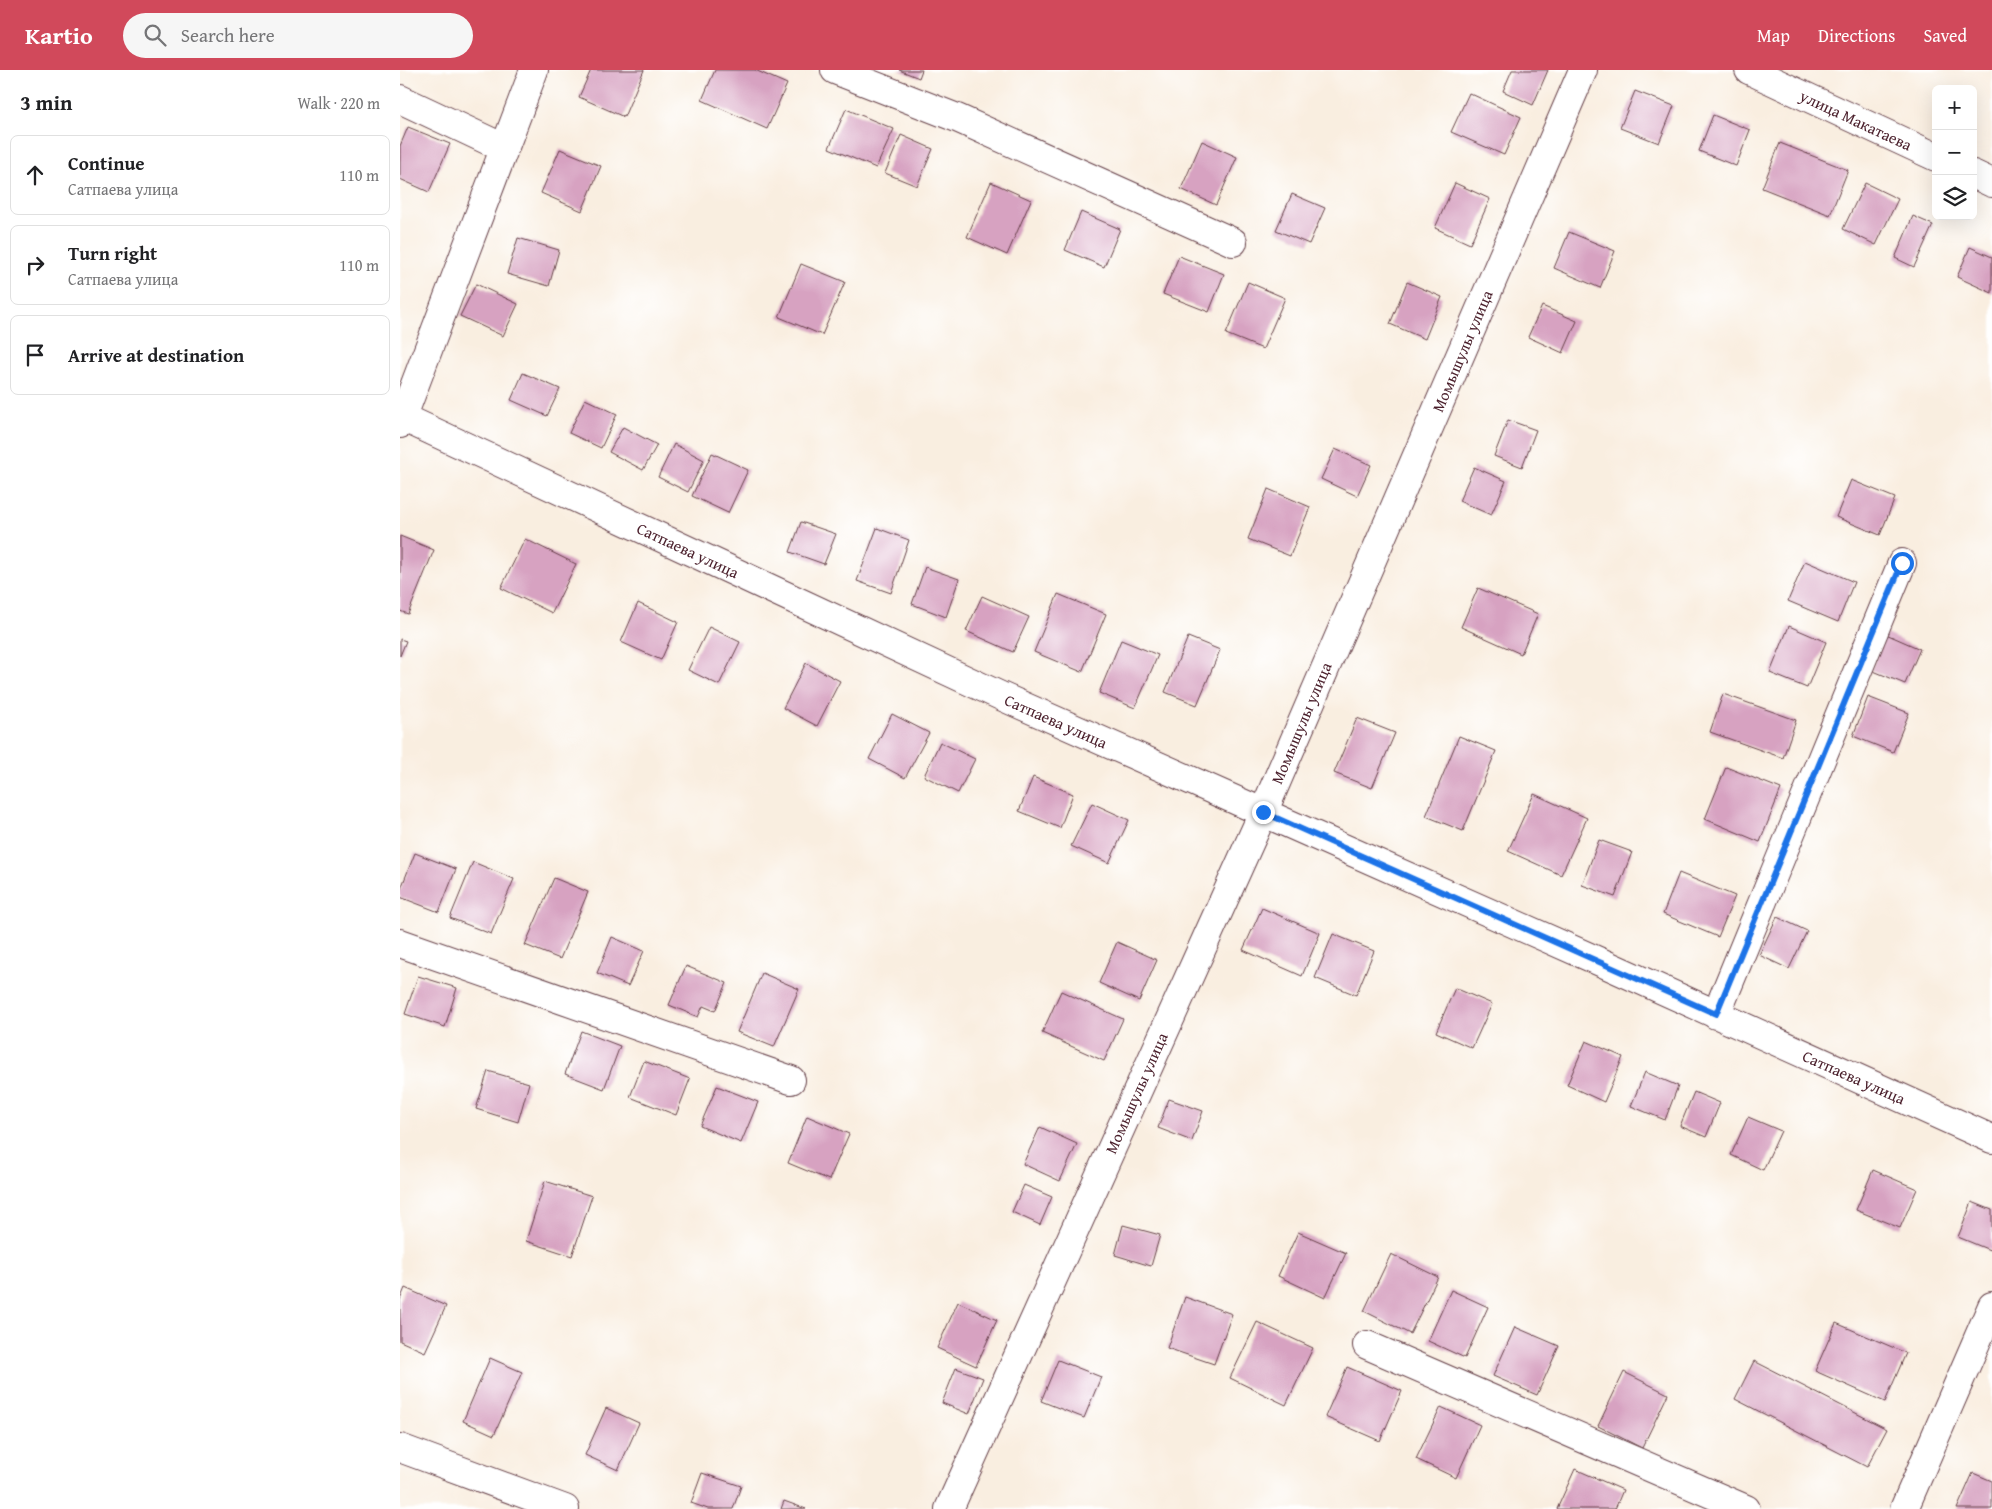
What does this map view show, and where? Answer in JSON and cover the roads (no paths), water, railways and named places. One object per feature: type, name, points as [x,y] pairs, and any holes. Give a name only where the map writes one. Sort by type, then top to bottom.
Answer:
[{"type":"street","points":[[401,419],[534,70]]},
{"type":"street","points":[[835,70],[957,118],[1233,242]]},
{"type":"street","name":"Момышулы улица","points":[[949,1509],[1263,812],[1583,70]]},
{"type":"street","name":"улица Макатаева","points":[[1750,70],[1932,155]]},
{"type":"street","points":[[400,98],[504,148]]},
{"type":"street","points":[[1975,175],[1992,183]]},
{"type":"street","name":"Сатпаева улица","points":[[401,419],[994,693],[1716,1014],[1992,1140]]},
{"type":"street","points":[[1716,1014],[1902,563]]},
{"type":"street","points":[[400,943],[791,1080]]},
{"type":"street","points":[[1904,1509],[1992,1306]]},
{"type":"street","points":[[1367,1345],[1746,1509]]},
{"type":"street","points":[[400,1448],[565,1509]]}]
